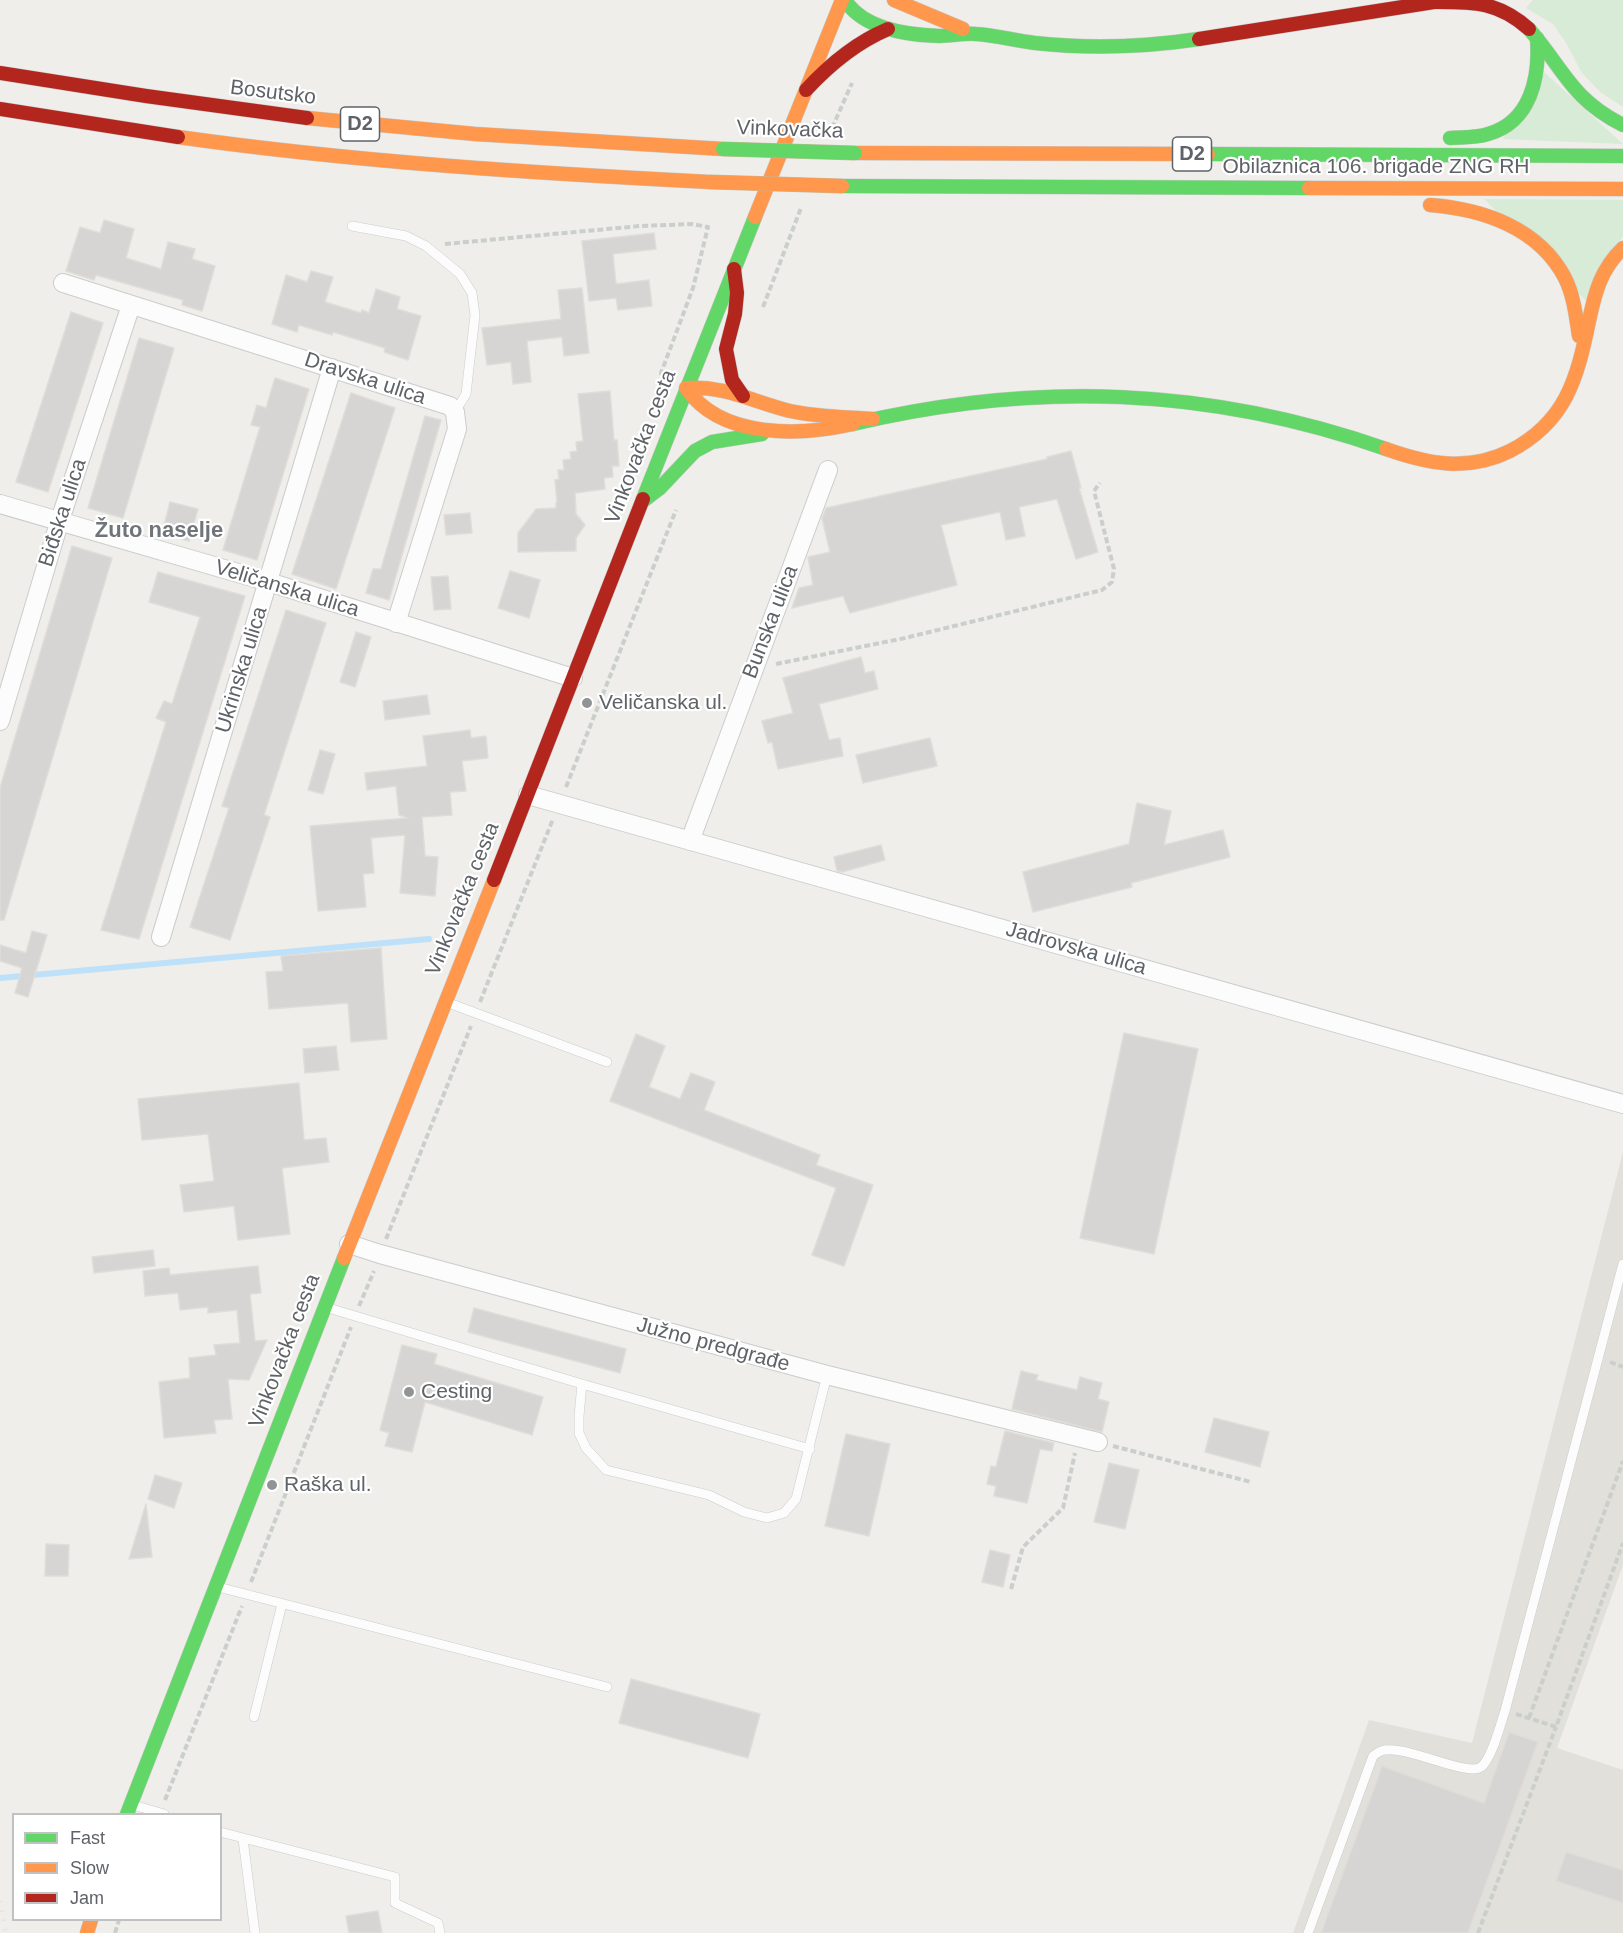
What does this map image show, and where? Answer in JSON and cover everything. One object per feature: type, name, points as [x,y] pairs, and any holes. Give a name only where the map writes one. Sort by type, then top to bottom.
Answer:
[{"type":"main road","points":[[844,0],[850,8],[871,23],[913,34],[941,36],[976,34],[1033,43],[1084,47],[1171,43],[1434,2],[1465,2],[1493,6],[1516,17],[1530,29],[1572,87],[1591,106],[1623,125]]},
{"type":"main road","name":"Vinkovačka cesta","points":[[129,1809],[686,388],[844,0]]},
{"type":"main road","points":[[895,0],[976,34]]},
{"type":"main road","points":[[806,90],[844,53],[863,40],[888,29]]},
{"type":"main road","points":[[1391,154],[1411,143],[1476,137],[1501,130],[1517,117],[1529,102],[1536,83],[1539,60],[1537,38]]},
{"type":"main road","name":"Bosutsko","points":[[0,73],[270,114],[393,127],[723,149]]},
{"type":"main road","name":"Obilaznica 106. brigade ZNG RH","points":[[0,109],[119,128],[369,160],[494,171],[710,182],[842,186],[1623,189]]},
{"type":"main road","name":"Vinkovačka","points":[[723,149],[855,153]]},
{"type":"main road","name":"Obilaznica 106. brigade ZNG RH","points":[[855,153],[1623,156]]},
{"type":"main road","points":[[1358,188],[1390,199],[1422,205],[1458,207],[1507,224],[1530,237],[1551,257],[1565,279],[1574,301],[1581,357]]},
{"type":"main road","points":[[643,501],[660,488],[695,451],[712,442],[777,432],[827,430],[951,405],[1019,397],[1126,396],[1258,413],[1323,429],[1415,460],[1442,465],[1470,463],[1498,456],[1523,444],[1544,428],[1563,407],[1574,385],[1596,287],[1608,264],[1623,248]]},
{"type":"main road","points":[[734,269],[737,293],[735,314],[726,349],[732,380],[743,396]]},
{"type":"main road","points":[[686,388],[708,386],[794,412],[873,419]]},
{"type":"main road","points":[[686,388],[700,407],[714,415],[735,423],[777,432]]},
{"type":"street","name":"Dravska ulica","points":[[63,283],[450,406],[455,412]]},
{"type":"street","name":"Biđska ulica","points":[[0,721],[59,523],[131,305]]},
{"type":"street","name":"Ukrinska ulica","points":[[161,937],[332,368]]},
{"type":"street","points":[[396,622],[457,429],[455,412]]},
{"type":"street","name":"Bunska ulica","points":[[690,841],[828,471]]},
{"type":"street","name":"Veličanska ulica","points":[[0,504],[59,523],[269,582],[573,678]]},
{"type":"street","name":"Jadrovska ulica","points":[[528,795],[1623,1104]]},
{"type":"street","name":"Južno predgrađe","points":[[349,1244],[826,1376],[1098,1442]]},
{"type":"lane","points":[[352,226],[406,236],[426,246],[460,274],[472,293],[475,315],[466,394],[455,412]]},
{"type":"lane","points":[[444,1001],[607,1062]]},
{"type":"lane","points":[[1308,1933],[1373,1756],[1383,1750],[1392,1749],[1471,1771],[1481,1767],[1490,1755],[1505,1711],[1623,1264]]},
{"type":"lane","points":[[325,1307],[810,1449]]},
{"type":"lane","points":[[582,1384],[579,1433],[586,1448],[606,1470],[709,1495],[744,1512],[767,1518],[784,1513],[796,1499],[826,1376]]},
{"type":"lane","points":[[215,1586],[607,1687]]},
{"type":"lane","points":[[254,1717],[282,1604]]},
{"type":"lane","points":[[129,1809],[152,1813]]},
{"type":"lane","points":[[222,1833],[395,1877],[395,1903],[438,1923],[440,1933]]},
{"type":"lane","points":[[243,1839],[255,1933]]},
{"type":"path","points":[[426,246],[640,226],[692,224],[708,228],[693,288],[661,373],[663,385]]},
{"type":"path","points":[[754,666],[775,664],[905,638],[1102,590],[1112,582],[1114,569],[1094,491],[1100,483]]},
{"type":"path","points":[[1011,1589],[1023,1547],[1063,1508],[1078,1437]]},
{"type":"path","points":[[1098,1442],[1251,1482]]},
{"type":"path","points":[[1529,1718],[1623,1461]]},
{"type":"path","points":[[1478,1933],[1623,1544]]},
{"type":"path","points":[[1505,1711],[1556,1726]]},
{"type":"shaded area","points":[[1623,1152],[1623,1565],[1557,1748],[1623,1770],[1623,1933],[1293,1933],[1369,1720],[1472,1743]]},
{"type":"green space","points":[[1533,0],[1623,0],[1623,107],[1600,92],[1582,73],[1553,24],[1526,8]]},
{"type":"green space","points":[[1544,72],[1623,144],[1503,139]]},
{"type":"green space","points":[[1484,199],[1623,200],[1623,236],[1587,302]]},
{"type":"building","points":[[104,220],[134,229],[126,258],[161,269],[168,242],[195,249],[192,259],[215,266],[202,311],[182,305],[183,300],[96,275],[94,280],[66,271],[80,227],[100,233]]},
{"type":"building","points":[[654,233],[656,249],[613,254],[616,284],[649,280],[652,306],[618,310],[616,298],[589,301],[582,241]]},
{"type":"building","points":[[311,271],[333,277],[325,302],[361,313],[362,310],[369,313],[376,289],[400,297],[397,309],[421,316],[408,360],[384,352],[385,348],[333,332],[332,335],[299,325],[297,332],[272,324],[286,275],[307,282]]},
{"type":"building","points":[[582,288],[589,353],[564,356],[562,337],[527,341],[531,382],[513,384],[511,362],[487,365],[482,328],[561,319],[558,290]]},
{"type":"building","points":[[71,312],[103,323],[48,492],[16,482]]},
{"type":"building","points":[[139,338],[174,348],[123,518],[88,508]]},
{"type":"building","points":[[275,378],[309,389],[257,560],[223,550],[260,427],[251,425],[257,405],[266,408]]},
{"type":"building","points":[[610,391],[614,440],[617,440],[619,466],[612,466],[613,477],[604,478],[605,489],[575,493],[576,514],[585,525],[576,538],[576,551],[518,552],[518,533],[536,509],[556,508],[555,480],[559,479],[558,470],[564,470],[563,460],[571,459],[570,452],[577,451],[576,442],[583,441],[578,394]]},
{"type":"building","points":[[351,393],[395,408],[336,589],[292,574]]},
{"type":"building","points":[[425,416],[441,420],[389,600],[366,593],[373,569],[381,569]]},
{"type":"building","points":[[1071,451],[1081,488],[1079,488],[1098,552],[1076,559],[1057,499],[1019,507],[1025,536],[1006,540],[1000,512],[941,525],[957,585],[850,613],[843,596],[792,608],[799,588],[813,585],[808,557],[830,552],[822,518],[826,508],[1047,459],[1047,457]]},
{"type":"building","points":[[170,502],[198,509],[189,541],[162,534]]},
{"type":"building","points":[[470,513],[472,533],[446,535],[444,515]]},
{"type":"building","points":[[72,546],[112,558],[4,920],[0,920],[0,788]]},
{"type":"building","points":[[510,571],[540,580],[529,618],[498,608]]},
{"type":"building","points":[[158,572],[245,596],[139,939],[101,930],[166,722],[156,718],[164,701],[172,704],[200,617],[149,602]]},
{"type":"building","points":[[448,576],[451,609],[434,610],[431,577]]},
{"type":"building","points":[[286,610],[326,623],[264,815],[270,817],[230,940],[190,927],[229,808],[222,806]]},
{"type":"building","points":[[356,632],[371,637],[355,687],[340,682]]},
{"type":"building","points":[[861,657],[865,673],[874,671],[878,689],[819,704],[829,740],[840,738],[843,756],[778,769],[772,742],[768,743],[762,721],[793,713],[783,678]]},
{"type":"building","points":[[427,695],[430,714],[385,720],[383,701]]},
{"type":"building","points":[[470,730],[471,738],[486,736],[488,758],[462,761],[466,791],[450,792],[452,815],[422,817],[425,856],[438,857],[435,896],[400,893],[405,835],[371,838],[374,873],[363,874],[366,907],[318,911],[310,826],[408,818],[399,815],[396,786],[367,790],[365,773],[427,766],[423,736]]},
{"type":"building","points":[[930,738],[937,766],[863,783],[856,755]]},
{"type":"building","points":[[320,750],[335,754],[323,794],[308,790]]},
{"type":"building","points":[[1137,803],[1171,811],[1164,845],[1223,830],[1230,857],[1131,883],[1132,887],[1033,912],[1023,872],[1129,844]]},
{"type":"building","points":[[881,845],[885,860],[842,872],[837,871],[834,857]]},
{"type":"building","points":[[32,931],[47,935],[28,997],[15,993],[22,968],[0,961],[0,945],[26,953]]},
{"type":"building","points":[[381,948],[387,1039],[351,1042],[348,1003],[269,1009],[266,972],[283,971],[281,956]]},
{"type":"building","points":[[1124,1033],[1198,1049],[1154,1254],[1080,1238]]},
{"type":"building","points":[[636,1034],[665,1046],[649,1087],[680,1099],[691,1073],[715,1082],[704,1110],[820,1155],[816,1165],[873,1185],[844,1266],[812,1255],[836,1188],[610,1101]]},
{"type":"building","points":[[336,1046],[339,1070],[305,1073],[303,1049]]},
{"type":"building","points":[[299,1083],[304,1140],[326,1138],[329,1162],[282,1168],[290,1234],[238,1240],[234,1206],[184,1212],[180,1185],[214,1181],[208,1134],[142,1140],[138,1099]]},
{"type":"building","points":[[153,1250],[155,1266],[94,1273],[92,1257]]},
{"type":"building","points":[[258,1266],[261,1293],[250,1294],[255,1341],[267,1340],[249,1380],[228,1379],[232,1419],[214,1420],[216,1433],[164,1438],[159,1382],[190,1378],[189,1358],[216,1355],[214,1345],[240,1343],[237,1310],[208,1313],[208,1307],[180,1310],[178,1293],[145,1296],[143,1271],[169,1268],[170,1275]]},
{"type":"building","points":[[474,1308],[626,1349],[620,1373],[468,1332]]},
{"type":"building","points":[[402,1345],[437,1354],[434,1364],[543,1397],[532,1435],[425,1402],[412,1452],[385,1446],[389,1433],[380,1430]]},
{"type":"building","points":[[1021,1371],[1038,1375],[1036,1380],[1077,1390],[1080,1377],[1102,1383],[1098,1399],[1109,1402],[1102,1432],[1012,1409]]},
{"type":"building","points":[[1214,1418],[1269,1432],[1260,1467],[1205,1452]]},
{"type":"building","points":[[1005,1431],[1054,1443],[1052,1451],[1040,1449],[1027,1503],[994,1496],[996,1486],[987,1484],[991,1466],[996,1467]]},
{"type":"building","points":[[846,1434],[890,1444],[869,1536],[825,1526]]},
{"type":"building","points":[[1109,1463],[1139,1470],[1125,1529],[1094,1522]]},
{"type":"building","points":[[155,1475],[182,1483],[174,1508],[148,1499]]},
{"type":"building","points":[[146,1504],[152,1557],[129,1559]]},
{"type":"building","points":[[46,1544],[69,1545],[68,1576],[45,1576]]},
{"type":"building","points":[[990,1550],[1010,1555],[1003,1587],[982,1582]]},
{"type":"building","points":[[631,1679],[760,1714],[748,1758],[619,1723]]},
{"type":"building","points":[[1509,1732],[1538,1742],[1468,1933],[1321,1933],[1382,1766],[1484,1803]]},
{"type":"building","points":[[1566,1852],[1623,1870],[1623,1903],[1556,1881]]},
{"type":"building","points":[[378,1911],[382,1933],[349,1933],[346,1916]]},
{"type":"waterway","points":[[0,978],[429,939]]},
{"type":"railway","points":[[0,1901],[6,1933]]},
{"type":"traffic: fast","points":[[845,0],[853,10],[875,24],[914,34],[940,36],[976,34],[1035,43],[1097,46],[1158,44],[1199,39]]},
{"type":"traffic: fast","points":[[1529,29],[1580,94],[1591,105],[1623,125]]},
{"type":"traffic: fast","points":[[1450,138],[1488,134],[1503,128],[1523,109],[1530,96],[1537,68],[1537,38]]},
{"type":"traffic: fast","points":[[723,149],[855,153]]},
{"type":"traffic: fast","points":[[1208,154],[1623,156]]},
{"type":"traffic: fast","points":[[842,186],[1309,188]]},
{"type":"traffic: fast","points":[[643,499],[755,217]]},
{"type":"traffic: fast","points":[[853,424],[921,410],[988,401],[1055,397],[1122,397],[1188,403],[1254,413],[1320,428],[1386,449]]},
{"type":"traffic: fast","points":[[643,501],[660,488],[695,451],[712,442],[762,434]]},
{"type":"traffic: fast","points":[[127,1813],[344,1258]]},
{"type":"traffic: slow","points":[[755,217],[842,0]]},
{"type":"traffic: slow","points":[[894,0],[963,29]]},
{"type":"traffic: slow","points":[[307,118],[475,134],[723,149]]},
{"type":"traffic: slow","points":[[178,137],[444,166],[710,182]]},
{"type":"traffic: slow","points":[[855,153],[1208,154]]},
{"type":"traffic: slow","points":[[710,182],[842,186]]},
{"type":"traffic: slow","points":[[1309,188],[1623,189]]},
{"type":"traffic: slow","points":[[1430,205],[1470,211],[1508,224],[1540,246],[1565,278],[1571,292],[1579,336]]},
{"type":"traffic: slow","points":[[1386,449],[1433,462],[1463,464],[1479,462],[1510,451],[1544,427],[1566,397],[1579,362],[1600,282],[1609,264],[1623,248]]},
{"type":"traffic: slow","points":[[853,424],[809,431],[763,430],[719,417],[701,405],[686,388],[713,389],[800,413],[873,419]]},
{"type":"traffic: slow","points":[[344,1258],[494,880]]},
{"type":"traffic: slow","points":[[87,1933],[91,1921]]},
{"type":"traffic: jam","points":[[1199,39],[1434,2],[1473,3],[1496,8],[1529,29]]},
{"type":"traffic: jam","points":[[806,90],[844,55],[888,29]]},
{"type":"traffic: jam","points":[[0,73],[307,118]]},
{"type":"traffic: jam","points":[[0,109],[178,137]]},
{"type":"traffic: jam","points":[[734,269],[737,293],[735,314],[726,349],[732,380],[743,396]]},
{"type":"traffic: jam","points":[[494,880],[643,499]]},
{"type":"place","name":"Veličanska ul.","points":[[587,703]]},
{"type":"place","name":"Cesting","points":[[409,1392]]},
{"type":"place","name":"Raška ul.","points":[[272,1485]]},
{"type":"district","name":"Žuto naselje","points":[[159,531]]}]
